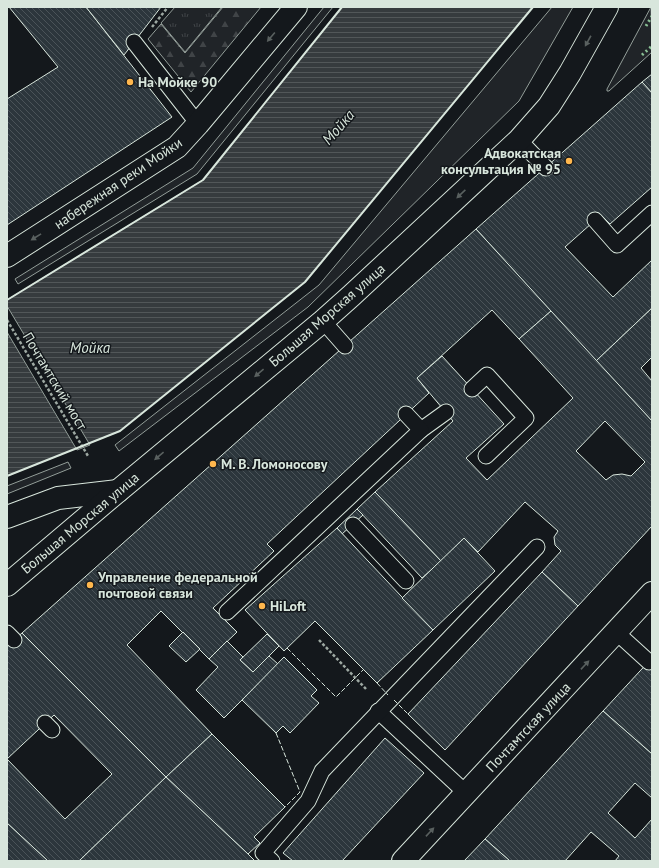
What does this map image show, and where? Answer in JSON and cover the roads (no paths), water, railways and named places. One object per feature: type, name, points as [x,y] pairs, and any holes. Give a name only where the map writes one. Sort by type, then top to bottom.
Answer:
[{"type":"street","name":"набережная реки Мойки","points":[[7,256],[177,147],[296,7]]},
{"type":"street","name":"Большая Морская улица","points":[[7,585],[323,321],[519,140],[549,106],[570,73],[606,7]]},
{"type":"street","points":[[7,517],[58,498],[118,491]]},
{"type":"street","name":"Почтамтская улица","points":[[404,861],[652,593]]},
{"type":"lane","points":[[134,42],[198,124]]},
{"type":"lane","points":[[519,140],[546,168]]},
{"type":"lane","points":[[595,220],[617,245],[652,214]]},
{"type":"lane","points":[[323,321],[345,346]]},
{"type":"lane","points":[[472,390],[487,375],[526,418],[486,456]]},
{"type":"lane","points":[[227,612],[346,517],[421,430],[446,412]]},
{"type":"lane","points":[[406,414],[421,430]]},
{"type":"lane","points":[[346,517],[406,581]]},
{"type":"lane","points":[[272,861],[262,853],[308,801],[322,771],[537,547]]},
{"type":"lane","points":[[616,632],[649,662]]},
{"type":"lane","points":[[378,711],[466,793]]},
{"type":"water","name":"Мойка","points":[[342,7],[533,7],[305,282],[120,431],[7,476],[7,300],[203,180]]},
{"type":"place","name":"На Мойке 90","points":[[130,82]]},
{"type":"place","name":"Адвокатская консультация № 95","points":[[569,161]]},
{"type":"place","name":"М. В. Ломоносову","points":[[213,464]]},
{"type":"place","name":"Управление федеральной почтовой связи","points":[[90,585]]},
{"type":"place","name":"HiLoft","points":[[262,606]]}]
